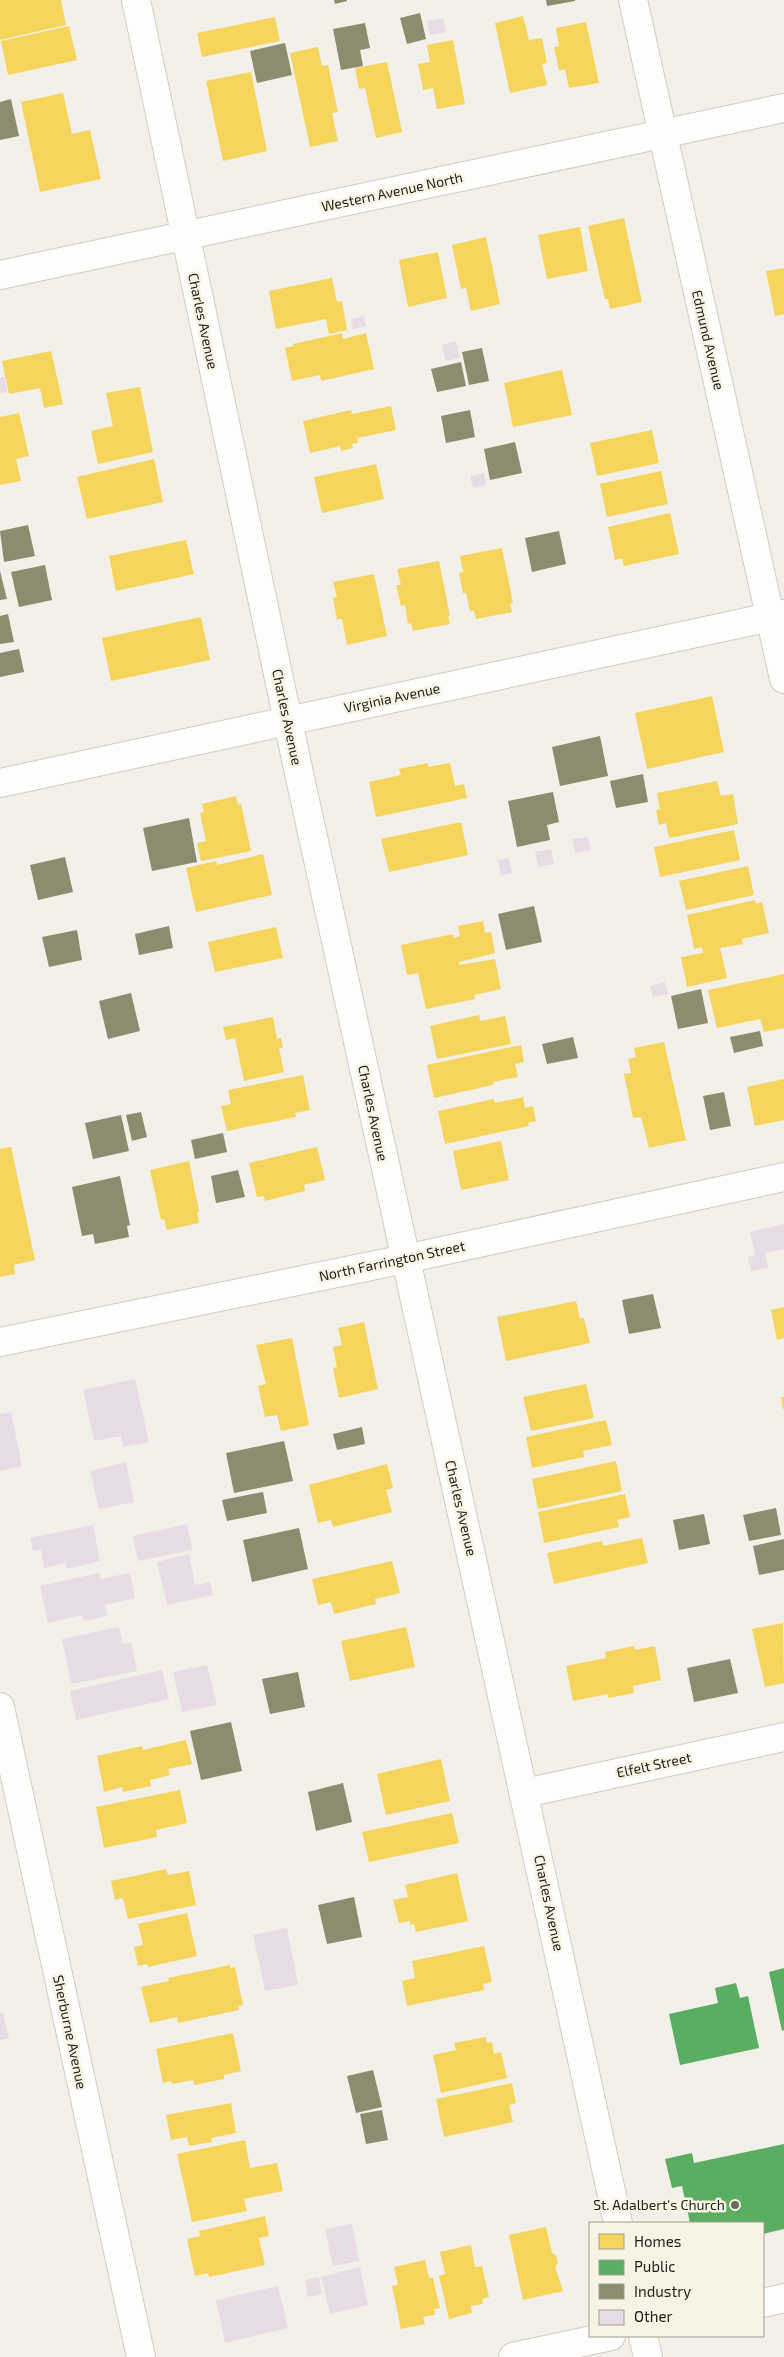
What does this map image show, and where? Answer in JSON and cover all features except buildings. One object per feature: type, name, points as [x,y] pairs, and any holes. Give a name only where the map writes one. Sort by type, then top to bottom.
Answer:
[{"type":"street","name":"Charles Avenue","points":[[136,0],[288,721],[618,2222]]},
{"type":"street","name":"Edmund Avenue","points":[[633,0],[662,134],[777,615],[784,679]]},
{"type":"street","name":"Western Avenue North","points":[[0,276],[784,108]]},
{"type":"street","name":"Virginia Avenue","points":[[0,784],[777,615]]},
{"type":"street","name":"North Farrington Street","points":[[0,1342],[405,1259],[784,1177]]},
{"type":"street","name":"Sherburne Avenue","points":[[0,1707],[141,2357]]},
{"type":"street","name":"Elfelt Street","points":[[525,1793],[784,1737]]},
{"type":"street","points":[[764,2303],[784,2298]]},
{"type":"street","points":[[513,2357],[607,2337]]},
{"type":"street","points":[[643,2337],[648,2357]]},
{"type":"place","name":"St. Adalbert's Church","points":[[735,2205]]}]
